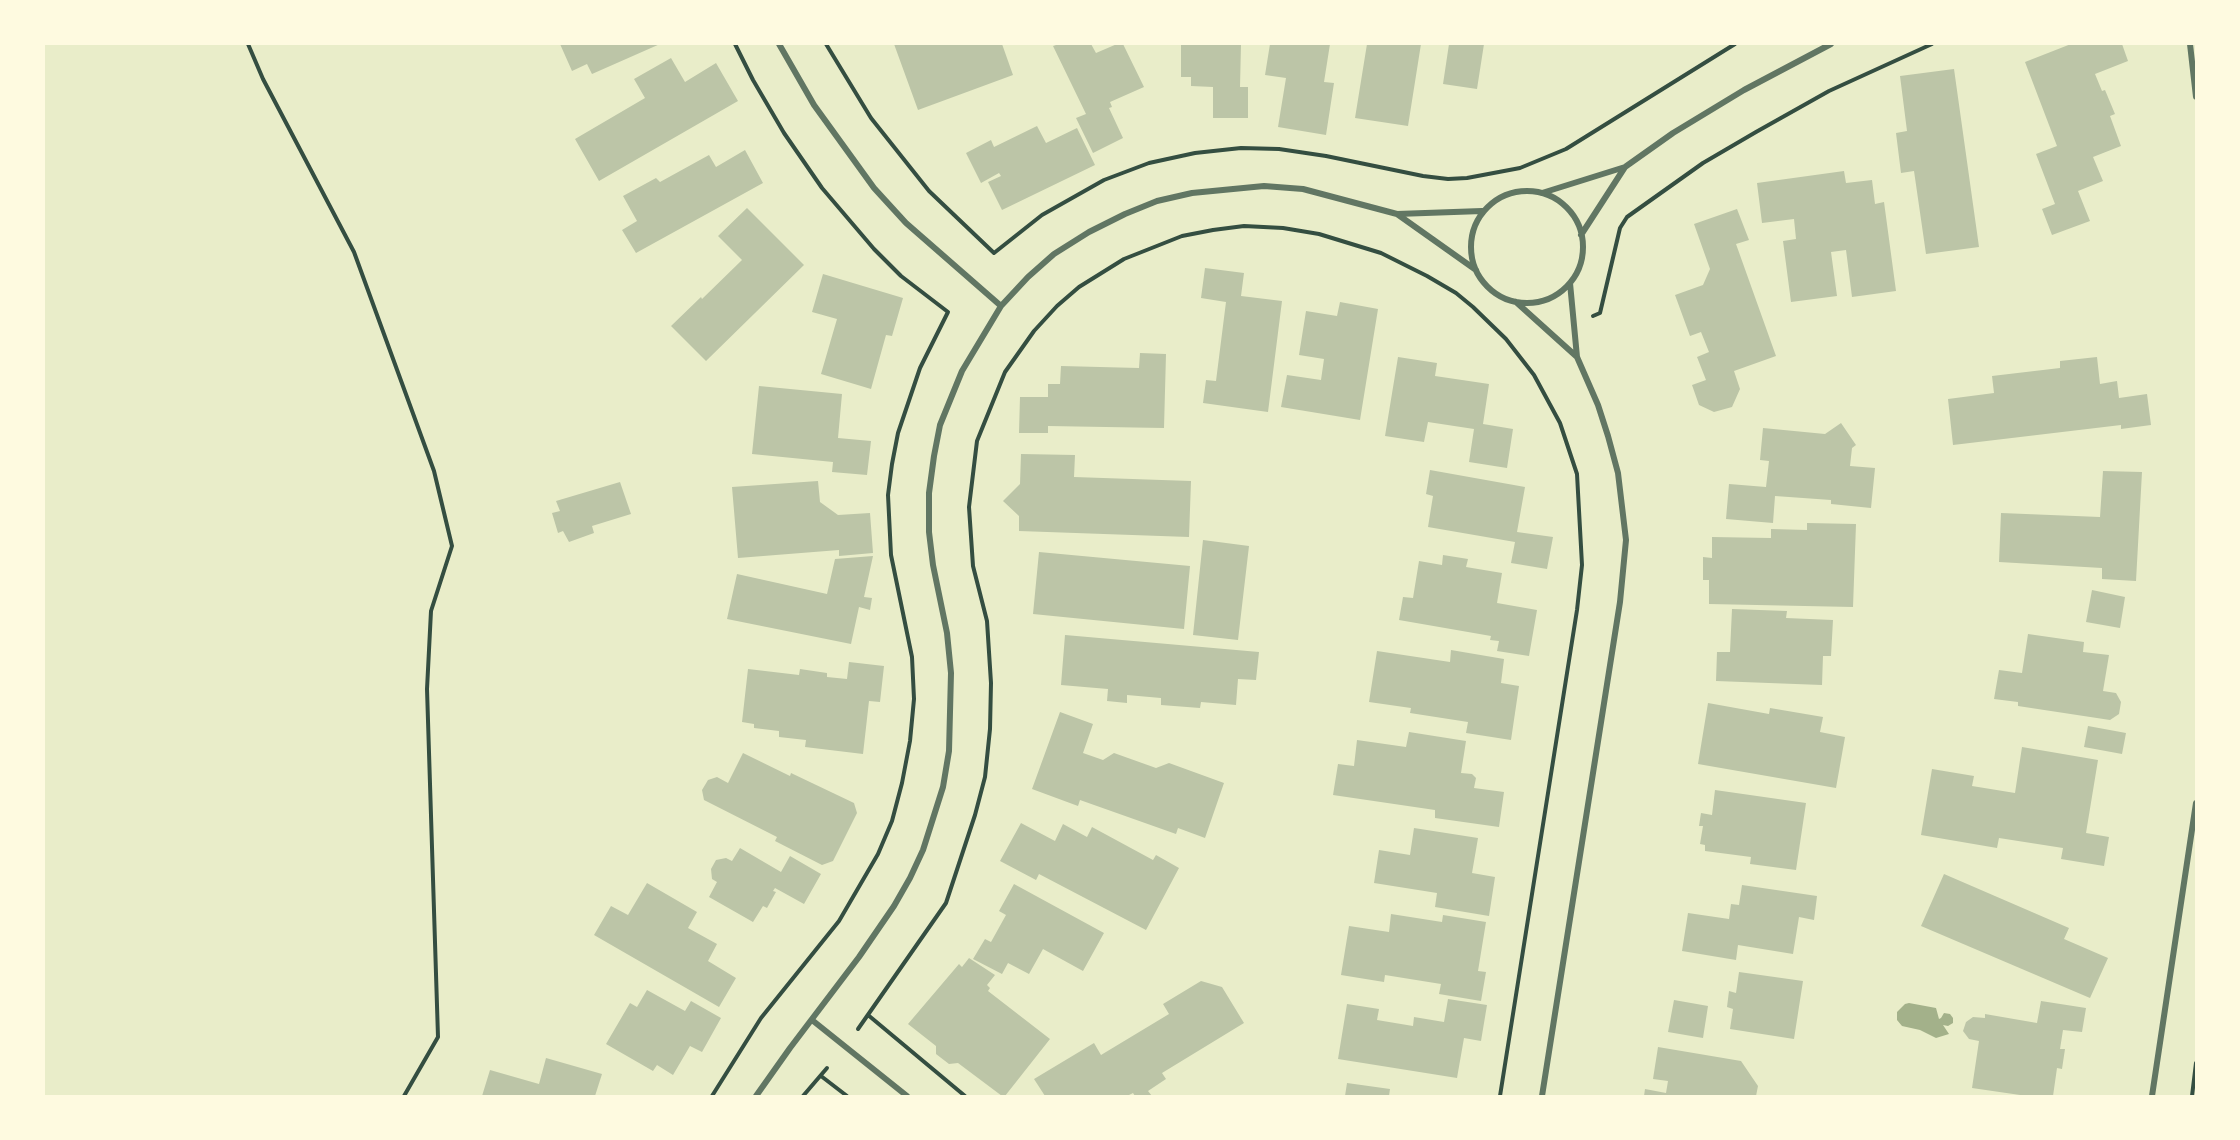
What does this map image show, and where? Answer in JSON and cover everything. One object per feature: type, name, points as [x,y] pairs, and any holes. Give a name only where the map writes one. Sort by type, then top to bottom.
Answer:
[{"type":"street","points":[[779,44],[814,105],[874,188],[906,223],[1001,306]]},
{"type":"street","points":[[1542,193],[1625,167],[1673,133],[1744,90],[1831,44]]},
{"type":"street","points":[[2190,44],[2196,97]]},
{"type":"street","points":[[1581,235],[1625,167]]},
{"type":"street","points":[[756,1096],[859,957],[910,878],[923,849],[943,787],[949,751],[951,673],[947,633],[933,565],[930,532],[930,493],[934,456],[940,425],[962,371],[1001,306],[1054,254],[1089,232],[1156,201],[1192,193],[1264,186],[1303,189],[1397,214],[1482,211]]},
{"type":"street","points":[[1525,190],[1542,193],[1558,200],[1570,212],[1581,235],[1582,258],[1570,283],[1552,298],[1533,302],[1516,302],[1500,297],[1486,286],[1476,270],[1471,255],[1471,239],[1482,211],[1509,193],[1525,190]]},
{"type":"street","points":[[1397,214],[1476,270]]},
{"type":"street","points":[[1542,1096],[1625,564],[1626,540],[1618,473],[1598,405],[1577,357],[1570,283]]},
{"type":"street","points":[[1516,302],[1577,357]]},
{"type":"street","points":[[2152,1096],[2196,803]]},
{"type":"street","points":[[812,1020],[907,1096]]},
{"type":"path","points":[[248,44],[263,79],[354,252],[434,471],[452,546],[431,611],[427,689],[438,1037],[404,1096]]},
{"type":"path","points":[[712,1096],[761,1018],[844,913],[878,854],[892,820],[910,741],[914,699],[912,657],[891,555],[888,495],[890,474],[898,433],[920,368],[948,312],[901,276],[822,188],[784,133],[735,44]]},
{"type":"path","points":[[826,44],[872,118],[930,190],[994,253],[1042,215],[1104,180],[1149,163],[1195,153],[1241,148],[1279,149],[1448,179],[1520,168],[1566,149],[1735,44]]},
{"type":"path","points":[[1593,316],[1600,313],[1620,228],[1627,217],[1703,163],[1756,132],[1829,91],[1932,44]]},
{"type":"path","points":[[858,1029],[946,903],[985,777],[990,729],[991,683],[987,621],[973,566],[969,507],[977,441],[1005,372],[1034,331],[1057,306],[1079,288],[1124,258],[1182,236],[1213,230],[1244,226],[1283,228],[1319,234],[1381,253],[1456,293],[1473,307],[1506,339],[1534,375],[1560,423],[1577,474],[1582,565],[1577,610],[1500,1096]]},
{"type":"path","points":[[868,1015],[965,1096]]},
{"type":"path","points":[[2192,1096],[2196,1063]]},
{"type":"path","points":[[803,1096],[827,1068]]},
{"type":"path","points":[[821,1076],[847,1096]]},
{"type":"shaded area","points":[[1909,1003],[1936,1008],[1939,1019],[1944,1013],[1950,1014],[1953,1023],[1948,1026],[1943,1025],[1949,1034],[1936,1038],[1920,1030],[1902,1026],[1897,1020],[1897,1012]]},
{"type":"building","points":[[560,44],[660,44],[592,74],[587,64],[572,71]]},
{"type":"building","points":[[894,44],[1002,44],[1013,75],[918,110]]},
{"type":"building","points":[[1091,44],[1096,53],[1117,44],[1123,44],[1144,87],[1110,102],[1112,107],[1109,108],[1123,138],[1093,153],[1076,118],[1086,114],[1053,46]]},
{"type":"building","points":[[1181,44],[1241,44],[1240,87],[1248,87],[1248,118],[1213,118],[1213,87],[1191,86],[1191,77],[1181,77]]},
{"type":"building","points":[[1270,44],[1330,44],[1324,82],[1334,83],[1326,135],[1278,127],[1286,78],[1265,75]]},
{"type":"building","points":[[1367,44],[1421,44],[1408,126],[1355,118]]},
{"type":"building","points":[[1449,44],[1484,44],[1477,89],[1443,84]]},
{"type":"building","points":[[2071,44],[2122,44],[2128,61],[2095,74],[2115,114],[2110,116],[2121,146],[2093,157],[2103,181],[2078,191],[2090,221],[2052,235],[2042,209],[2055,204],[2036,154],[2057,146],[2025,62]]},
{"type":"building","points":[[671,58],[685,82],[716,63],[738,101],[599,181],[575,139],[645,98],[634,79]]},
{"type":"building","points":[[1954,69],[1979,247],[1926,254],[1914,171],[1901,173],[1896,133],[1907,131],[1900,76]]},
{"type":"building","points":[[1037,126],[1046,143],[1077,128],[1095,165],[1002,210],[988,182],[1001,176],[999,173],[981,183],[966,153],[991,140],[994,147]]},
{"type":"building","points":[[745,150],[763,183],[636,253],[622,230],[637,221],[623,196],[656,178],[660,182],[709,155],[716,167]]},
{"type":"building","points":[[1844,171],[1846,183],[1872,180],[1875,204],[1884,202],[1896,291],[1852,297],[1846,250],[1831,252],[1837,296],[1791,302],[1783,241],[1796,239],[1794,219],[1762,223],[1757,183]]},
{"type":"building","points":[[747,208],[804,265],[706,361],[671,326],[742,260],[718,236]]},
{"type":"building","points":[[1737,209],[1749,240],[1736,244],[1776,356],[1734,371],[1740,389],[1732,407],[1714,412],[1699,405],[1692,385],[1706,380],[1697,357],[1709,352],[1701,332],[1690,336],[1675,295],[1703,285],[1710,269],[1694,224]]},
{"type":"building","points":[[1205,268],[1244,273],[1241,296],[1282,301],[1268,412],[1203,403],[1206,380],[1216,381],[1226,302],[1201,298]]},
{"type":"building","points":[[823,274],[903,298],[892,336],[886,335],[871,389],[821,374],[837,319],[812,312]]},
{"type":"building","points":[[1340,302],[1378,309],[1360,420],[1281,407],[1287,375],[1321,380],[1324,359],[1299,355],[1306,311],[1337,316]]},
{"type":"building","points":[[1140,353],[1166,354],[1164,428],[1048,426],[1048,433],[1019,433],[1020,397],[1048,397],[1048,384],[1060,384],[1061,366],[1139,368]]},
{"type":"building","points":[[1398,357],[1437,363],[1435,376],[1489,384],[1483,424],[1513,429],[1507,468],[1469,462],[1474,429],[1428,422],[1424,442],[1385,436]]},
{"type":"building","points":[[2097,357],[2100,384],[2117,381],[2119,398],[2147,394],[2151,425],[2121,429],[2121,425],[1953,445],[1948,399],[1994,393],[1992,376],[2060,368],[2060,361]]},
{"type":"building","points":[[759,386],[842,394],[838,438],[871,441],[867,475],[832,472],[833,462],[752,454]]},
{"type":"building","points":[[1841,423],[1856,445],[1852,448],[1850,466],[1875,468],[1871,508],[1831,504],[1831,500],[1775,496],[1773,523],[1726,519],[1729,484],[1766,487],[1769,461],[1760,460],[1763,428],[1825,434]]},
{"type":"building","points":[[1021,454],[1075,455],[1074,477],[1191,481],[1189,537],[1019,531],[1019,516],[1003,501],[1020,484]]},
{"type":"building","points":[[1430,470],[1525,487],[1517,532],[1553,537],[1547,569],[1511,563],[1515,542],[1428,527],[1433,496],[1426,494]]},
{"type":"building","points":[[2103,471],[2142,472],[2136,581],[2102,579],[2102,568],[1999,562],[2001,513],[2100,517]]},
{"type":"building","points":[[818,481],[820,502],[838,515],[870,513],[873,553],[839,556],[839,550],[738,558],[732,487]]},
{"type":"building","points":[[620,482],[631,514],[592,526],[594,533],[569,542],[563,531],[558,533],[552,513],[560,511],[556,501]]},
{"type":"building","points":[[1807,523],[1856,524],[1853,607],[1709,604],[1709,580],[1703,580],[1703,557],[1712,558],[1712,537],[1771,538],[1771,529],[1807,530]]},
{"type":"building","points":[[1203,540],[1249,546],[1238,640],[1193,635]]},
{"type":"building","points":[[1039,552],[1190,566],[1184,629],[1033,614]]},
{"type":"building","points":[[1443,555],[1468,559],[1466,567],[1502,573],[1497,603],[1537,610],[1529,656],[1497,651],[1499,641],[1490,640],[1491,636],[1399,620],[1403,597],[1413,598],[1419,561],[1442,565]]},
{"type":"building","points":[[873,556],[864,597],[872,598],[870,610],[859,607],[851,644],[727,619],[737,574],[827,594],[835,559]]},
{"type":"building","points":[[2092,590],[2125,597],[2120,628],[2086,622]]},
{"type":"building","points":[[1732,609],[1787,611],[1786,618],[1833,620],[1831,656],[1823,656],[1822,685],[1716,681],[1717,652],[1730,652]]},
{"type":"building","points":[[2028,634],[2084,642],[2083,652],[2109,655],[2103,691],[2116,693],[2121,702],[2119,714],[2110,720],[2018,706],[2018,702],[1994,699],[1999,670],[2022,673]]},
{"type":"building","points":[[1065,635],[1259,652],[1256,680],[1238,679],[1236,705],[1201,702],[1200,708],[1161,705],[1161,698],[1127,695],[1127,703],[1107,701],[1108,689],[1061,685]]},
{"type":"building","points":[[1451,650],[1504,659],[1501,683],[1519,686],[1511,740],[1466,733],[1468,722],[1410,713],[1411,708],[1369,702],[1377,651],[1450,662]]},
{"type":"building","points":[[849,662],[884,666],[880,702],[869,701],[863,754],[805,747],[806,740],[779,737],[779,731],[754,728],[754,724],[742,722],[748,669],[799,675],[800,669],[827,673],[827,677],[847,679]]},
{"type":"building","points":[[1708,703],[1769,714],[1770,708],[1823,717],[1820,732],[1845,737],[1836,788],[1698,764]]},
{"type":"building","points":[[1060,712],[1093,724],[1083,753],[1103,760],[1114,753],[1156,768],[1169,763],[1224,783],[1205,838],[1178,828],[1176,834],[1080,800],[1078,806],[1032,789]]},
{"type":"building","points":[[2088,726],[2126,733],[2122,754],[2084,747]]},
{"type":"building","points":[[1409,732],[1466,741],[1461,773],[1472,774],[1476,778],[1474,788],[1504,792],[1499,827],[1435,818],[1435,810],[1333,795],[1338,764],[1354,766],[1357,740],[1406,747]]},
{"type":"building","points":[[2022,747],[2098,760],[2086,833],[2109,837],[2104,866],[2061,859],[2063,848],[1999,838],[1997,848],[1921,835],[1932,769],[1974,776],[1972,786],[2015,793]]},
{"type":"building","points":[[743,753],[854,803],[857,813],[833,861],[822,865],[775,841],[777,837],[704,800],[702,790],[708,780],[717,777],[728,783]]},
{"type":"building","points":[[1715,790],[1806,803],[1796,870],[1750,864],[1751,857],[1705,851],[1705,845],[1700,844],[1703,826],[1699,826],[1701,813],[1712,815]]},
{"type":"building","points":[[1021,823],[1055,841],[1063,824],[1087,837],[1092,827],[1153,860],[1156,855],[1179,868],[1146,930],[1039,874],[1036,880],[1000,861]]},
{"type":"building","points":[[1414,828],[1478,838],[1472,873],[1495,877],[1489,916],[1435,907],[1437,893],[1374,883],[1379,850],[1410,855]]},
{"type":"building","points":[[740,848],[781,872],[790,856],[821,874],[804,904],[775,888],[773,891],[776,892],[767,908],[763,906],[753,922],[709,897],[717,882],[712,879],[711,869],[716,860],[726,858],[732,861]]},
{"type":"building","points":[[1944,874],[2069,928],[2064,939],[2108,958],[2090,998],[1921,926]]},
{"type":"building","points":[[647,883],[697,912],[688,928],[717,944],[708,961],[736,978],[719,1007],[594,935],[611,906],[628,915]]},
{"type":"building","points":[[1014,884],[1104,933],[1083,971],[1043,949],[1029,974],[1008,963],[1002,974],[973,959],[985,939],[991,942],[1006,915],[999,911]]},
{"type":"building","points":[[1742,885],[1817,896],[1814,920],[1799,917],[1793,954],[1738,945],[1736,960],[1682,951],[1688,913],[1729,919],[1731,904],[1739,905]]},
{"type":"building","points":[[1391,914],[1442,922],[1443,915],[1486,922],[1478,971],[1486,972],[1481,1001],[1439,994],[1441,984],[1385,975],[1384,982],[1341,975],[1349,926],[1389,932]]},
{"type":"building","points":[[969,958],[995,975],[987,985],[990,988],[988,991],[1050,1039],[1005,1096],[958,1063],[949,1064],[936,1054],[936,1046],[908,1024],[959,964],[962,967]]},
{"type":"building","points":[[1739,972],[1803,981],[1794,1039],[1730,1029],[1733,1009],[1727,1007],[1729,991],[1736,993]]},
{"type":"building","points":[[1201,981],[1222,987],[1244,1023],[1162,1073],[1166,1079],[1148,1091],[1152,1096],[1135,1096],[1133,1093],[1127,1096],[1045,1096],[1034,1079],[1094,1043],[1101,1055],[1169,1014],[1163,1004]]},
{"type":"building","points":[[647,990],[685,1011],[691,1001],[721,1018],[702,1052],[690,1046],[673,1075],[657,1065],[653,1071],[606,1044],[630,1003],[637,1007]]},
{"type":"building","points":[[1448,999],[1487,1005],[1481,1041],[1464,1038],[1457,1078],[1338,1059],[1347,1004],[1379,1009],[1377,1020],[1413,1026],[1414,1017],[1444,1022]]},
{"type":"building","points":[[1674,1000],[1708,1006],[1703,1038],[1668,1032]]},
{"type":"building","points":[[2041,1001],[2086,1008],[2082,1032],[2063,1030],[2060,1049],[2065,1049],[2062,1069],[2057,1068],[2053,1096],[2027,1096],[1972,1088],[1979,1041],[1969,1039],[1963,1031],[1966,1022],[1973,1017],[1985,1018],[1985,1014],[2037,1023]]},
{"type":"building","points":[[1658,1047],[1741,1061],[1758,1086],[1756,1096],[1644,1096],[1645,1089],[1666,1093],[1668,1081],[1653,1079]]},
{"type":"building","points":[[546,1058],[602,1074],[595,1096],[482,1096],[490,1070],[539,1084]]},
{"type":"building","points":[[1347,1083],[1390,1089],[1389,1096],[1345,1096]]}]
